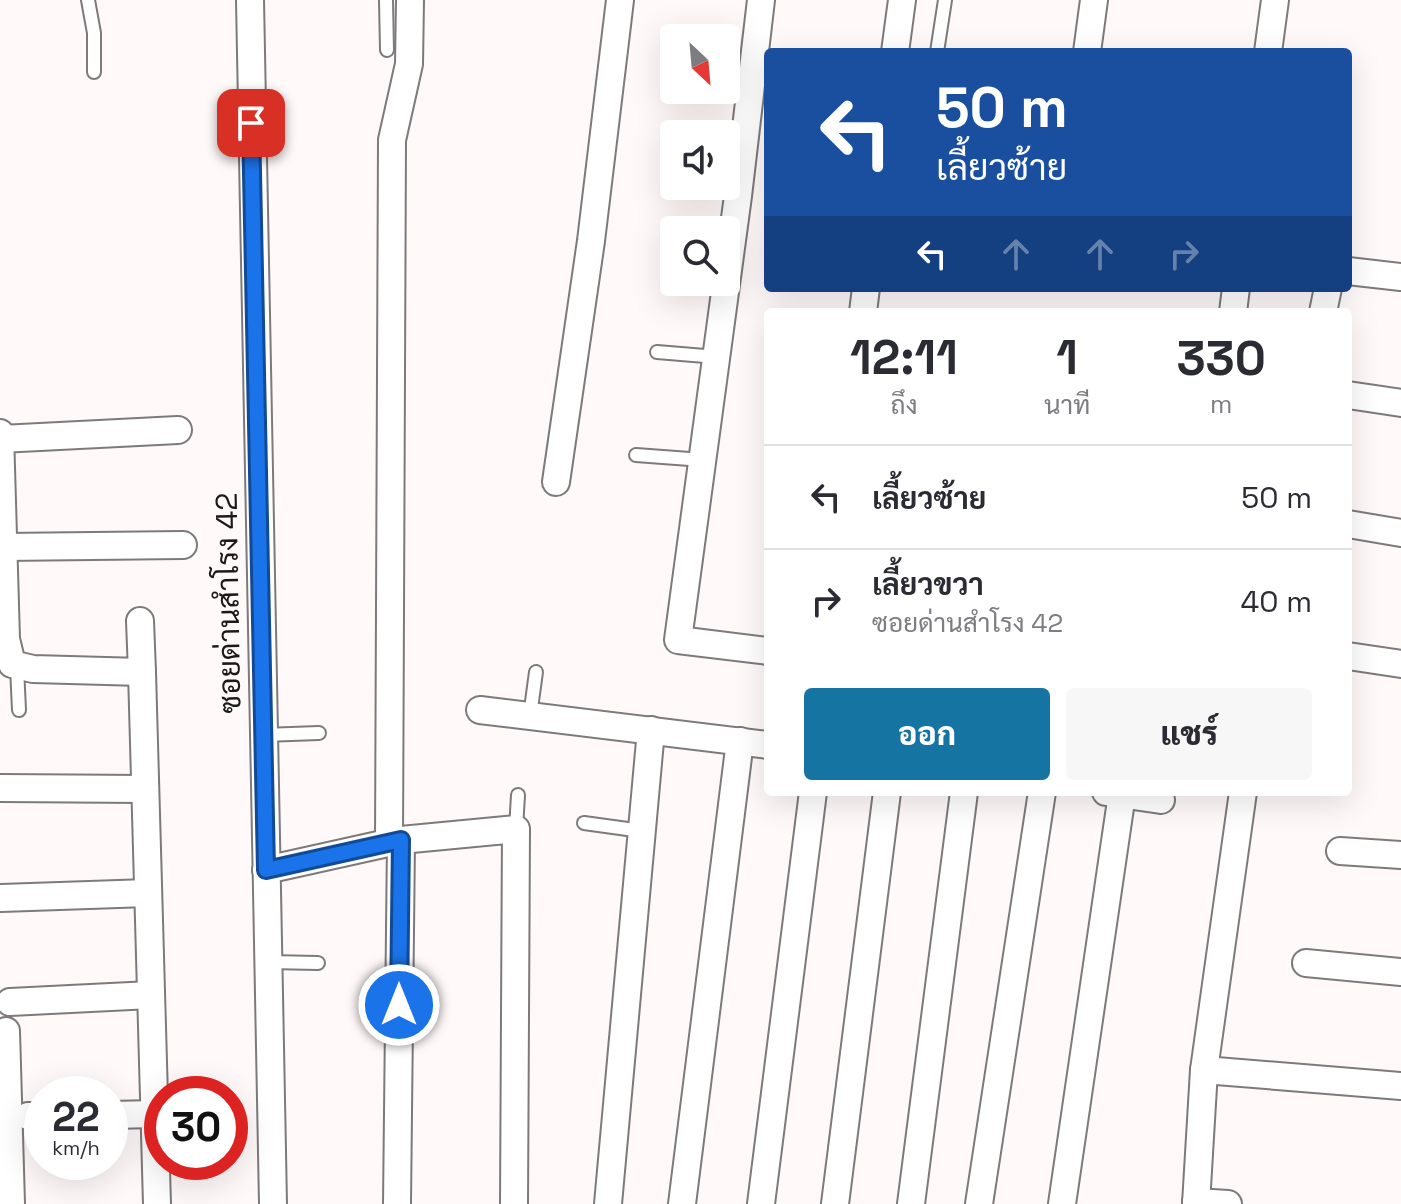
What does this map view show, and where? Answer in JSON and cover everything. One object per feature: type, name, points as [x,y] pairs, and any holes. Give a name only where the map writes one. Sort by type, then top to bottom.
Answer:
[{"type":"street","name":"ซอยด่านสำโรง 42","points":[[250,0],[273,1204]]},
{"type":"street","points":[[397,1204],[392,140],[409,64],[410,0]]},
{"type":"street","points":[[556,482],[583,302],[620,0]]},
{"type":"street","points":[[761,0],[678,640],[764,651]]},
{"type":"street","points":[[896,48],[902,0]]},
{"type":"street","points":[[1088,48],[1094,0]]},
{"type":"street","points":[[1269,48],[1275,0]]},
{"type":"street","points":[[1352,271],[1401,277]]},
{"type":"street","points":[[1352,396],[1401,403]]},
{"type":"street","points":[[142,672],[17,667],[12,664],[6,639],[0,436],[178,430]]},
{"type":"street","points":[[1352,525],[1401,533]]},
{"type":"street","points":[[3,547],[183,545]]},
{"type":"street","points":[[140,621],[154,1076]]},
{"type":"street","points":[[1352,657],[1401,664]]},
{"type":"street","points":[[480,710],[764,744]]},
{"type":"street","points":[[608,1204],[651,730]]},
{"type":"street","points":[[682,1204],[740,741]]},
{"type":"street","points":[[0,788],[145,789]]},
{"type":"street","points":[[761,1204],[812,796]]},
{"type":"street","points":[[835,1204],[886,796]]},
{"type":"street","points":[[911,1204],[963,796]]},
{"type":"street","points":[[979,1204],[1041,796]]},
{"type":"street","points":[[1062,1204],[1114,796]]},
{"type":"street","points":[[1134,796],[1161,800]]},
{"type":"street","points":[[1228,1204],[1196,1203],[1204,1070],[1242,796]]},
{"type":"street","points":[[266,870],[395,842],[516,829],[514,1204]]},
{"type":"street","points":[[1340,851],[1401,855]]},
{"type":"street","points":[[1,898],[148,893]]},
{"type":"street","points":[[1306,963],[1401,972]]},
{"type":"street","points":[[10,1002],[151,995]]},
{"type":"street","points":[[6,1031],[11,1204]]},
{"type":"street","points":[[1204,1070],[1401,1086]]},
{"type":"street","points":[[157,1180],[157,1204]]},
{"type":"lane","points":[[88,0],[94,33],[94,72]]},
{"type":"lane","points":[[386,0],[387,50]]},
{"type":"lane","points":[[938,48],[945,0]]},
{"type":"lane","points":[[657,352],[717,357]]},
{"type":"lane","points":[[636,455],[703,460]]},
{"type":"lane","points":[[17,667],[19,710]]},
{"type":"lane","points":[[530,716],[536,672]]},
{"type":"lane","points":[[263,735],[319,733]]},
{"type":"lane","points":[[516,829],[518,795]]},
{"type":"lane","points":[[584,823],[642,831]]},
{"type":"lane","points":[[269,962],[318,963]]},
{"type":"route","points":[[251,123],[266,870],[401,840],[399,1005]]}]
